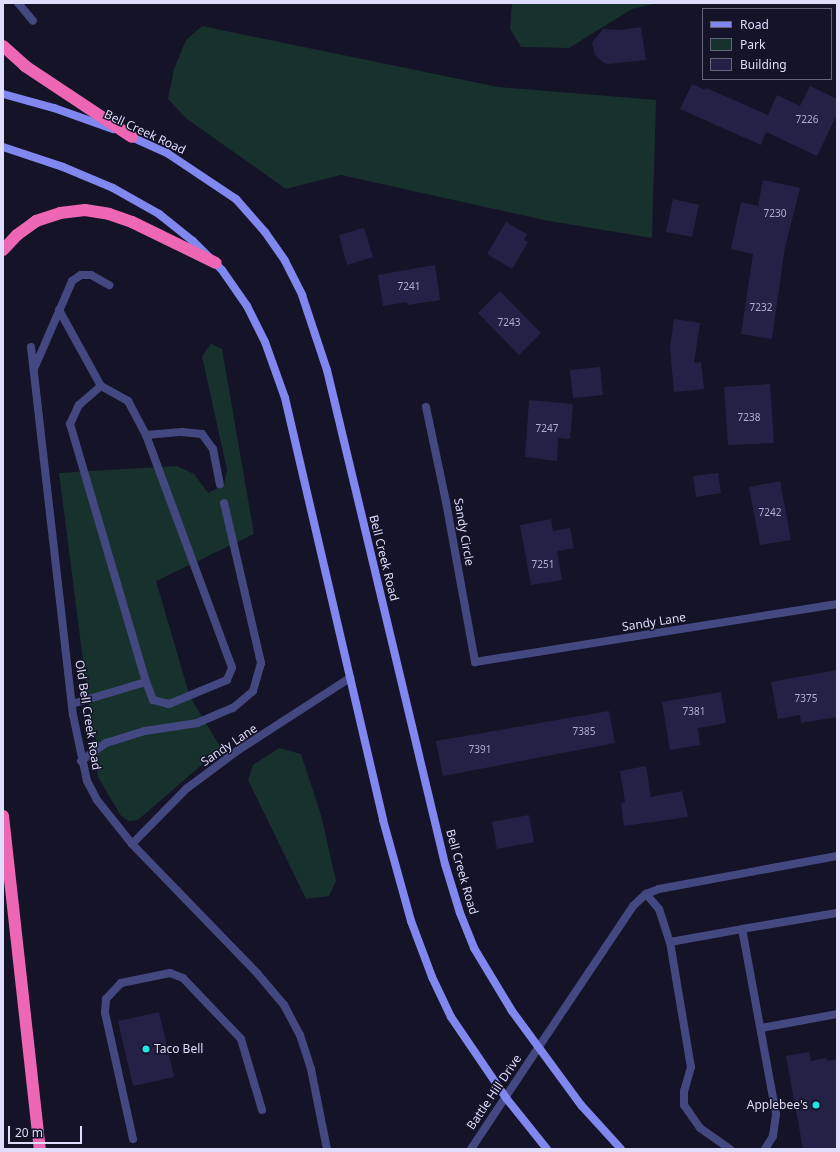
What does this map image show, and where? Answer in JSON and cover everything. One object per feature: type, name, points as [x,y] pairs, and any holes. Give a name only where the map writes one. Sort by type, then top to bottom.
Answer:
[{"type":"highway","points":[[3,46],[25,66],[132,136]]},
{"type":"highway","points":[[3,250],[17,235],[36,221],[60,213],[85,210],[109,214],[132,222],[216,263]]},
{"type":"highway","points":[[3,816],[40,1149]]},
{"type":"main road","name":"Bell Creek Road","points":[[3,94],[90,120],[132,136],[168,153],[236,199],[265,232],[284,260],[302,295],[327,370],[446,864],[460,913],[474,948],[492,981],[538,1048],[581,1105],[621,1149]]},
{"type":"main road","points":[[3,147],[63,167],[113,188],[159,214],[193,241],[216,263],[247,306],[274,365],[396,871],[429,970],[451,1017],[506,1098],[547,1149]]},
{"type":"street","points":[[18,3],[33,21]]},
{"type":"street","points":[[34,369],[72,281],[81,275],[91,275],[108,285]]},
{"type":"street","points":[[59,310],[101,386],[128,401],[146,434],[232,668],[227,680],[169,704],[153,700],[146,682],[70,424],[80,405],[101,386]]},
{"type":"street","name":"Old Bell Creek Road","points":[[31,347],[72,704],[81,761],[97,800],[132,844],[257,973],[284,1006],[300,1035],[310,1069],[327,1149]]},
{"type":"street","name":"Sandy Circle","points":[[426,407],[446,502],[475,662]]},
{"type":"street","points":[[146,434],[202,434],[213,449],[220,484]]},
{"type":"street","points":[[81,761],[106,743],[146,731],[197,723],[212,717],[233,708],[253,691],[261,663],[224,503]]},
{"type":"street","name":"Sandy Lane","points":[[475,662],[837,604]]},
{"type":"street","name":"Sandy Lane","points":[[132,844],[193,784],[238,751],[350,678]]},
{"type":"street","points":[[72,704],[146,682]]},
{"type":"street","points":[[730,1149],[700,1128],[684,1105],[684,1091],[691,1067],[670,942],[659,909],[646,894],[659,889],[837,856]]},
{"type":"street","name":"Battle Hill Drive","points":[[471,1149],[633,906],[646,894]]},
{"type":"street","points":[[670,942],[837,912]]},
{"type":"street","points":[[742,929],[776,1114],[773,1136],[765,1149]]},
{"type":"street","points":[[133,1139],[105,1013],[106,999],[121,983],[170,973],[184,978],[241,1039],[262,1110]]},
{"type":"street","points":[[761,1028],[837,1014]]},
{"type":"green space","points":[[512,3],[657,3],[632,9],[569,48],[521,47],[510,29]]},
{"type":"green space","points":[[202,26],[498,87],[656,100],[652,238],[549,221],[341,175],[286,189],[187,119],[168,99],[174,69],[186,40]]},
{"type":"green space","points":[[211,344],[222,349],[254,534],[156,581],[190,697],[221,748],[138,820],[129,821],[121,816],[98,777],[59,473],[177,466],[194,474],[208,493],[224,485],[227,470],[202,356]]},
{"type":"green space","points":[[279,748],[301,754],[321,815],[336,881],[329,896],[306,899],[248,780],[253,765]]},
{"type":"building","points":[[641,27],[646,60],[609,64],[604,63],[595,55],[592,43],[603,29],[620,30]]},
{"type":"building","points":[[692,84],[705,90],[706,88],[768,115],[777,95],[800,106],[810,86],[837,99],[837,114],[817,156],[766,132],[761,145],[680,109]]},
{"type":"building","points":[[763,180],[800,188],[785,247],[772,339],[741,334],[753,254],[731,249],[741,202],[758,206]]},
{"type":"building","points":[[673,199],[699,205],[692,237],[666,232]]},
{"type":"building","points":[[506,222],[527,234],[524,240],[528,242],[512,269],[487,254]]},
{"type":"building","points":[[364,228],[373,257],[347,265],[339,235]]},
{"type":"building","points":[[435,265],[440,300],[408,305],[407,302],[383,306],[378,275]]},
{"type":"building","points":[[500,291],[541,333],[519,355],[478,313]]},
{"type":"building","points":[[674,319],[700,323],[694,363],[701,362],[704,389],[674,392],[670,348]]},
{"type":"building","points":[[600,367],[603,395],[573,398],[570,370]]},
{"type":"building","points":[[770,384],[774,443],[728,445],[724,387]]},
{"type":"building","points":[[529,400],[573,404],[570,439],[558,438],[557,461],[525,457]]},
{"type":"building","points":[[718,473],[721,493],[696,497],[693,476]]},
{"type":"building","points":[[780,481],[791,540],[760,545],[749,487]]},
{"type":"building","points":[[551,519],[553,531],[570,528],[574,548],[557,551],[562,580],[531,585],[520,525]]},
{"type":"building","points":[[837,670],[837,717],[801,723],[800,715],[778,719],[771,682]]},
{"type":"building","points":[[721,692],[726,723],[698,728],[700,745],[670,750],[662,702]]},
{"type":"building","points":[[609,711],[615,743],[443,776],[436,741]]},
{"type":"building","points":[[646,766],[651,797],[682,791],[688,817],[624,826],[621,803],[625,802],[620,771]]},
{"type":"building","points":[[529,815],[534,842],[497,849],[492,822]]},
{"type":"building","name":"Taco Bell","points":[[159,1012],[174,1077],[133,1086],[118,1021]]},
{"type":"building","name":"Applebee's","points":[[809,1052],[811,1061],[827,1058],[827,1061],[837,1059],[837,1149],[803,1149],[786,1056]]},
{"type":"place","name":"Taco Bell","points":[[146,1049]]},
{"type":"place","name":"Applebee's","points":[[816,1105]]}]
